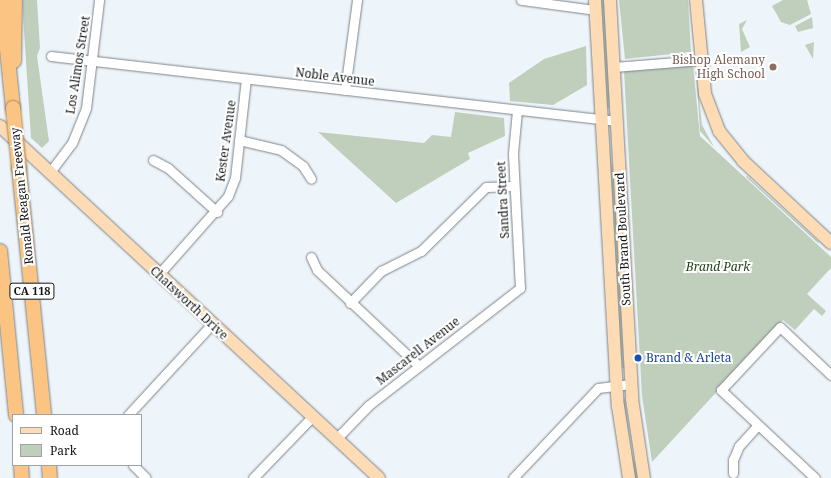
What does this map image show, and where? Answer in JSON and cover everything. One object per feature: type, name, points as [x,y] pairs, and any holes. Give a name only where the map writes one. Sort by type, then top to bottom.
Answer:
[{"type":"highway","name":"Ronald Reagan Freeway","points":[[2,0],[4,46],[13,108],[44,414]]},
{"type":"highway","points":[[11,93],[17,35],[15,0]]},
{"type":"highway","name":"CA 118","points":[[0,251],[16,414]]},
{"type":"highway","points":[[20,466],[22,478]]},
{"type":"highway","points":[[49,466],[50,478]]},
{"type":"main road","name":"South Brand Boulevard","points":[[610,0],[631,384],[644,478]]},
{"type":"main road","points":[[696,0],[700,60],[707,103],[726,143],[831,242]]},
{"type":"main road","name":"South Brand Boulevard","points":[[595,5],[617,384],[629,478]]},
{"type":"main road","name":"Chatsworth Drive","points":[[0,126],[336,439],[372,476]]},
{"type":"street","name":"Los Alimos Street","points":[[50,172],[80,126],[99,0]]},
{"type":"street","points":[[345,90],[357,0]]},
{"type":"street","points":[[521,0],[595,5]]},
{"type":"street","name":"Noble Avenue","points":[[51,56],[517,111],[617,121]]},
{"type":"street","points":[[614,67],[700,60]]},
{"type":"street","name":"Kester Avenue","points":[[158,274],[217,212],[228,196],[235,178],[246,79]]},
{"type":"street","name":"Sandra Street","points":[[517,111],[514,186],[520,288]]},
{"type":"street","points":[[240,140],[281,150],[303,166],[311,179]]},
{"type":"street","points":[[153,160],[168,168],[217,212]]},
{"type":"street","points":[[350,303],[380,271],[421,251],[486,187],[514,186]]},
{"type":"street","points":[[310,257],[317,270],[350,303],[419,366]]},
{"type":"street","name":"Mascarell Avenue","points":[[336,439],[369,405],[520,288]]},
{"type":"street","points":[[129,414],[212,324]]},
{"type":"street","points":[[815,478],[721,390],[780,327],[831,375]]},
{"type":"street","points":[[514,478],[598,388],[617,384],[631,384]]},
{"type":"street","points":[[253,478],[312,417]]},
{"type":"street","points":[[733,473],[733,460],[739,446],[758,425]]},
{"type":"street","points":[[134,466],[146,478]]},
{"type":"green space","points":[[22,0],[37,0],[40,48],[37,56],[49,141],[42,148],[31,138]]},
{"type":"green space","points":[[599,0],[606,0],[611,108],[605,109]]},
{"type":"green space","points":[[619,0],[688,0],[691,52],[625,59]]},
{"type":"green space","points":[[783,0],[807,0],[811,14],[790,25],[781,22],[772,6]]},
{"type":"green space","points":[[812,17],[813,28],[798,32],[795,26]]},
{"type":"green space","points":[[747,20],[742,29],[750,47],[741,52],[739,24]]},
{"type":"green space","points":[[814,42],[813,59],[805,45]]},
{"type":"green space","points":[[586,46],[587,85],[553,105],[510,101],[509,83],[544,59]]},
{"type":"green space","name":"Brand Park","points":[[693,65],[700,136],[831,257],[831,268],[807,294],[826,311],[822,316],[814,309],[795,330],[783,320],[652,462],[642,396],[624,71]]},
{"type":"green space","points":[[696,70],[702,125],[714,147],[700,131]]},
{"type":"green space","points":[[455,112],[504,118],[505,136],[468,153],[470,159],[396,203],[318,132],[424,143],[432,135],[451,137]]},
{"type":"green space","points":[[607,138],[617,196],[624,368],[620,369]]},
{"type":"green space","points":[[747,176],[819,242],[818,243],[746,177]]},
{"type":"green space","points":[[622,399],[625,399],[631,452],[640,478],[633,478]]},
{"type":"place","name":"Bishop Alemany High School","points":[[773,67]]},
{"type":"place","name":"Brand & Arleta","points":[[638,358]]}]
